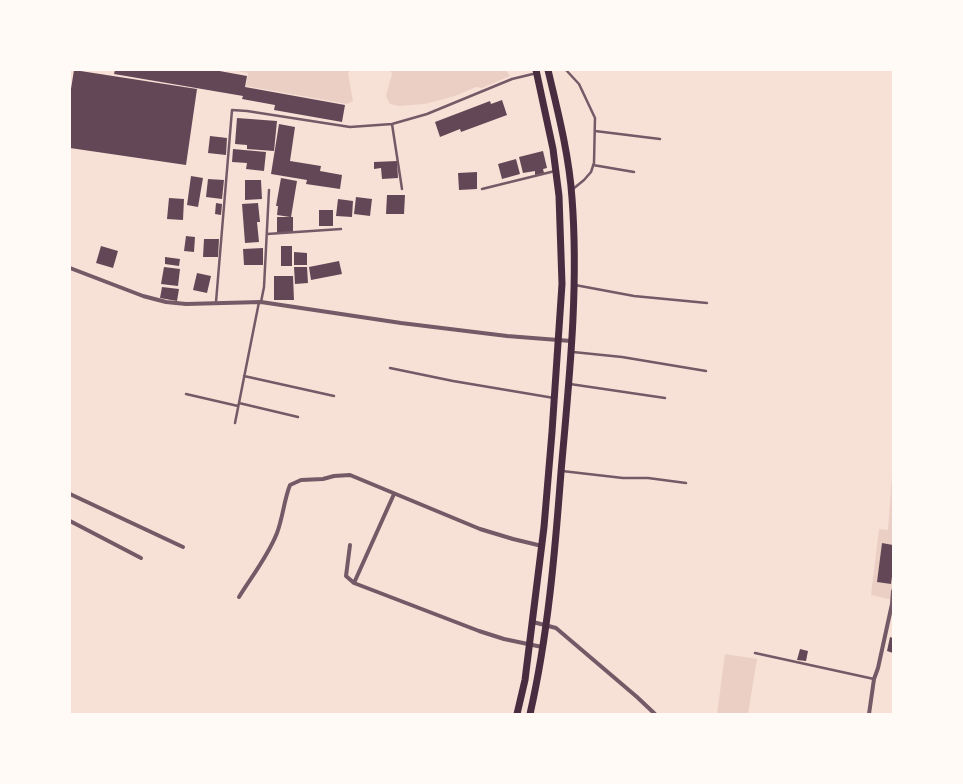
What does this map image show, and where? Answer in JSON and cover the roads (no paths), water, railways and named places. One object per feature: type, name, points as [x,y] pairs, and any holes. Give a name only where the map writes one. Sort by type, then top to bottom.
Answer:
[{"type":"main road","points":[[517,714],[525,680],[542,546],[562,284],[559,196],[551,142],[537,71],[547,70],[559,117],[569,168],[573,234],[573,285],[571,341],[557,529],[542,647],[530,714]]},
{"type":"street","points":[[70,268],[143,296],[166,302],[186,304],[260,302],[401,324],[507,336],[571,341]]},
{"type":"street","points":[[239,597],[268,551],[277,532],[285,496],[290,485],[301,480],[323,479],[334,476],[350,475],[480,529],[542,546]]},
{"type":"street","points":[[70,494],[182,547]]},
{"type":"street","points":[[354,583],[394,494]]},
{"type":"street","points":[[70,521],[141,558]]},
{"type":"street","points":[[350,545],[346,576],[354,583],[479,631],[529,645],[542,647]]},
{"type":"street","points":[[869,714],[874,679],[886,632],[892,604],[893,591]]},
{"type":"street","points":[[533,622],[556,628],[655,714]]},
{"type":"lane","points":[[566,70],[579,84],[595,118],[593,165],[591,172],[571,191]]},
{"type":"lane","points":[[216,302],[232,110],[350,127],[392,124],[427,114],[512,79],[537,71]]},
{"type":"lane","points":[[392,124],[402,189]]},
{"type":"lane","points":[[595,131],[660,139]]},
{"type":"lane","points":[[593,165],[634,172]]},
{"type":"lane","points":[[482,189],[556,171]]},
{"type":"lane","points":[[235,423],[264,287],[269,190]]},
{"type":"lane","points":[[267,234],[341,229]]},
{"type":"lane","points":[[573,285],[634,296],[707,303]]},
{"type":"lane","points":[[570,351],[706,371]]},
{"type":"lane","points":[[390,368],[453,381],[554,398]]},
{"type":"lane","points":[[244,376],[334,396]]},
{"type":"lane","points":[[568,384],[665,398]]},
{"type":"lane","points":[[186,394],[298,417]]},
{"type":"lane","points":[[561,471],[623,478],[648,478],[686,483]]},
{"type":"lane","points":[[755,653],[874,679]]}]
